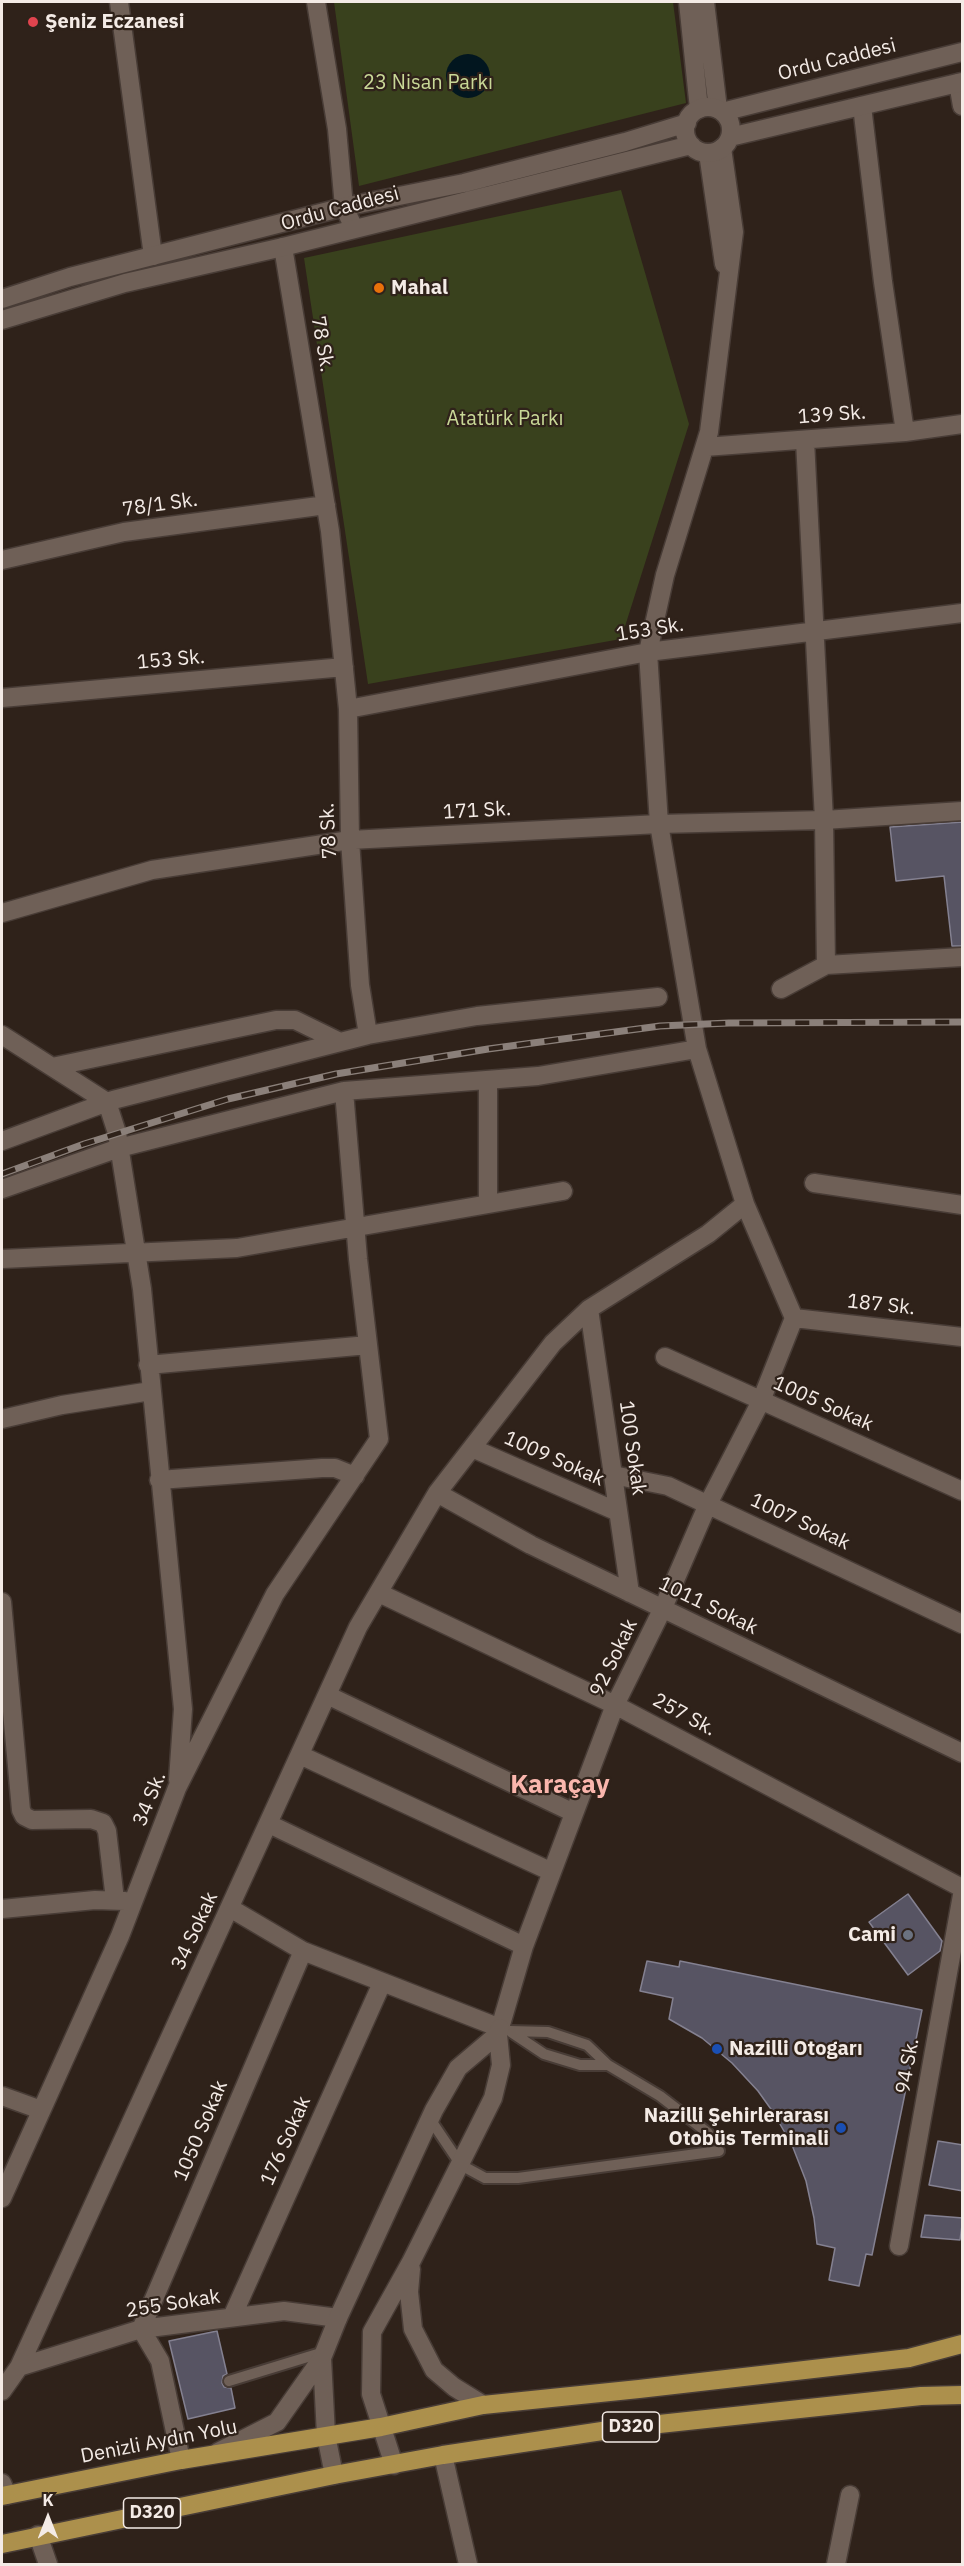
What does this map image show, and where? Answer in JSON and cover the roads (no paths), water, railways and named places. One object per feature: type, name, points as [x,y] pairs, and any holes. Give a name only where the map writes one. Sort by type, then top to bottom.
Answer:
[{"type":"highway","name":"D320","points":[[326,2435],[381,2427],[483,2405],[639,2390],[909,2358],[963,2344]]},
{"type":"highway","name":"D320","points":[[2,2544],[334,2475],[443,2455],[622,2428],[921,2396],[963,2396]]},
{"type":"highway","name":"Denizli Aydın Yolu","points":[[3,2491],[326,2435]]},
{"type":"street","points":[[119,2],[153,256]]},
{"type":"street","points":[[316,2],[337,129],[344,207],[354,228]]},
{"type":"street","points":[[688,2],[693,116],[686,132],[691,145],[699,151],[862,106],[960,82],[963,106]]},
{"type":"street","points":[[705,2],[720,110],[730,123],[720,146],[728,290],[709,432],[665,575],[648,652],[659,824],[697,1049],[746,1204],[794,1318]]},
{"type":"street","name":"Ordu Caddesi","points":[[720,110],[963,52]]},
{"type":"street","points":[[862,106],[883,282],[905,432]]},
{"type":"street","points":[[693,116],[708,107],[720,110]]},
{"type":"street","name":"Ordu Caddesi","points":[[2,299],[70,277],[344,207],[464,183],[625,142],[693,116]]},
{"type":"street","name":"Ordu Caddesi","points":[[2,320],[125,283],[283,247],[691,145]]},
{"type":"street","name":"78 Sk.","points":[[283,247],[326,505],[344,668],[348,709],[350,840],[360,985],[368,1035]]},
{"type":"street","name":"139 Sk.","points":[[705,447],[905,432],[963,424]]},
{"type":"street","points":[[805,440],[824,820],[826,965]]},
{"type":"street","name":"78/1 Sk.","points":[[2,560],[124,532],[326,505]]},
{"type":"street","name":"153 Sk.","points":[[348,709],[648,652],[963,613]]},
{"type":"street","name":"153 Sk.","points":[[2,698],[344,668]]},
{"type":"street","name":"171 Sk.","points":[[2,913],[152,870],[350,840],[659,824],[824,820],[963,812]]},
{"type":"street","points":[[781,989],[826,965],[963,957]]},
{"type":"street","points":[[2,1141],[107,1102],[368,1035],[477,1016],[657,997]]},
{"type":"street","points":[[52,1067],[276,1020],[295,1020],[340,1042]]},
{"type":"street","points":[[2,1035],[107,1102],[119,1148],[136,1252],[183,1708],[177,1788]]},
{"type":"street","points":[[2,1189],[119,1148],[344,1091],[538,1076],[697,1049]]},
{"type":"street","points":[[488,1080],[488,1204]]},
{"type":"street","points":[[148,1365],[368,1345],[355,1227],[344,1091]]},
{"type":"street","points":[[814,1183],[963,1205]]},
{"type":"street","points":[[2,1259],[237,1248],[563,1191]]},
{"type":"street","name":"34 Sokak","points":[[2,2391],[19,2367],[358,1628],[437,1493],[553,1343],[589,1309],[708,1234],[746,1204]]},
{"type":"street","name":"100 Sokak","points":[[589,1309],[630,1593]]},
{"type":"street","name":"187 Sk.","points":[[794,1318],[963,1337]]},
{"type":"street","name":"92 Sokak","points":[[502,2031],[524,1946],[615,1705],[663,1608],[708,1504],[761,1401],[794,1318]]},
{"type":"street","name":"34 Sk.","points":[[2,2198],[42,2110],[124,1901],[177,1788],[276,1594],[379,1439],[368,1345]]},
{"type":"street","name":"1005 Sokak","points":[[665,1357],[963,1491]]},
{"type":"street","points":[[2,1419],[62,1405],[151,1391]]},
{"type":"street","name":"1009 Sokak","points":[[472,1448],[618,1512]]},
{"type":"street","points":[[159,1480],[322,1468],[334,1468],[355,1476]]},
{"type":"street","name":"1007 Sokak","points":[[613,1475],[668,1486],[963,1624]]},
{"type":"street","name":"1011 Sokak","points":[[437,1493],[531,1545],[963,1753]]},
{"type":"street","name":"257 Sk.","points":[[379,1593],[615,1705],[963,1888]]},
{"type":"street","points":[[2,1602],[9,1769],[21,1810],[28,1818],[91,1819],[103,1823],[124,1901],[2,1909]]},
{"type":"street","points":[[327,1695],[574,1813]]},
{"type":"street","points":[[300,1755],[552,1872]]},
{"type":"street","points":[[269,1824],[524,1946]]},
{"type":"street","name":"94 Sk.","points":[[899,2246],[963,1895]]},
{"type":"street","points":[[230,1908],[303,1951],[502,2031]]},
{"type":"street","name":"1050 Sokak","points":[[141,2329],[303,1951]]},
{"type":"street","name":"176 Sokak","points":[[231,2317],[382,1983]]},
{"type":"street","points":[[212,2455],[277,2422],[323,2355],[430,2119],[458,2068],[502,2031]]},
{"type":"street","points":[[394,2465],[371,2394],[372,2332],[411,2262],[494,2098],[501,2065],[502,2031]]},
{"type":"street","points":[[2,2096],[42,2110]]},
{"type":"street","points":[[2,2163],[20,2156]]},
{"type":"street","points":[[411,2262],[409,2292],[413,2329],[418,2339],[434,2370],[454,2387],[483,2405]]},
{"type":"street","name":"255 Sokak","points":[[19,2367],[141,2329],[284,2311],[338,2318]]},
{"type":"street","points":[[141,2329],[160,2361],[175,2396],[181,2460]]},
{"type":"street","points":[[323,2355],[326,2435],[334,2475]]},
{"type":"street","points":[[443,2455],[468,2565]]},
{"type":"street","points":[[836,2565],[850,2495]]},
{"type":"street","points":[[38,2535],[48,2565]]},
{"type":"lane","points":[[502,2031],[544,2054],[580,2065],[608,2065]]},
{"type":"lane","points":[[502,2031],[548,2032],[587,2045],[608,2065],[660,2096],[708,2133]]},
{"type":"lane","points":[[430,2119],[461,2164],[485,2178],[518,2178],[719,2151]]},
{"type":"lane","points":[[229,2381],[323,2355]]},
{"type":"water","points":[[468,54],[484,60],[490,76],[484,92],[468,98],[452,92],[446,76],[452,60]]},
{"type":"railway","points":[[2,1174],[84,1144],[228,1099],[336,1074],[488,1049],[660,1026],[729,1023],[962,1022]]},
{"type":"place","name":"Şeniz Eczanesi","points":[[33,22]]},
{"type":"place","name":"Mahal","points":[[379,288]]},
{"type":"place","name":"Cami","points":[[908,1935]]},
{"type":"place","name":"Nazilli Otogarı","points":[[717,2049]]},
{"type":"place","name":"Nazilli Şehirlerarası Otobüs Terminali","points":[[841,2128]]},
{"type":"district","name":"Karaçay","points":[[560,1785]]},
{"type":"park label","name":"23 Nisan Parkı","points":[[428,83]]},
{"type":"park label","name":"Atatürk Parkı","points":[[505,419]]}]
